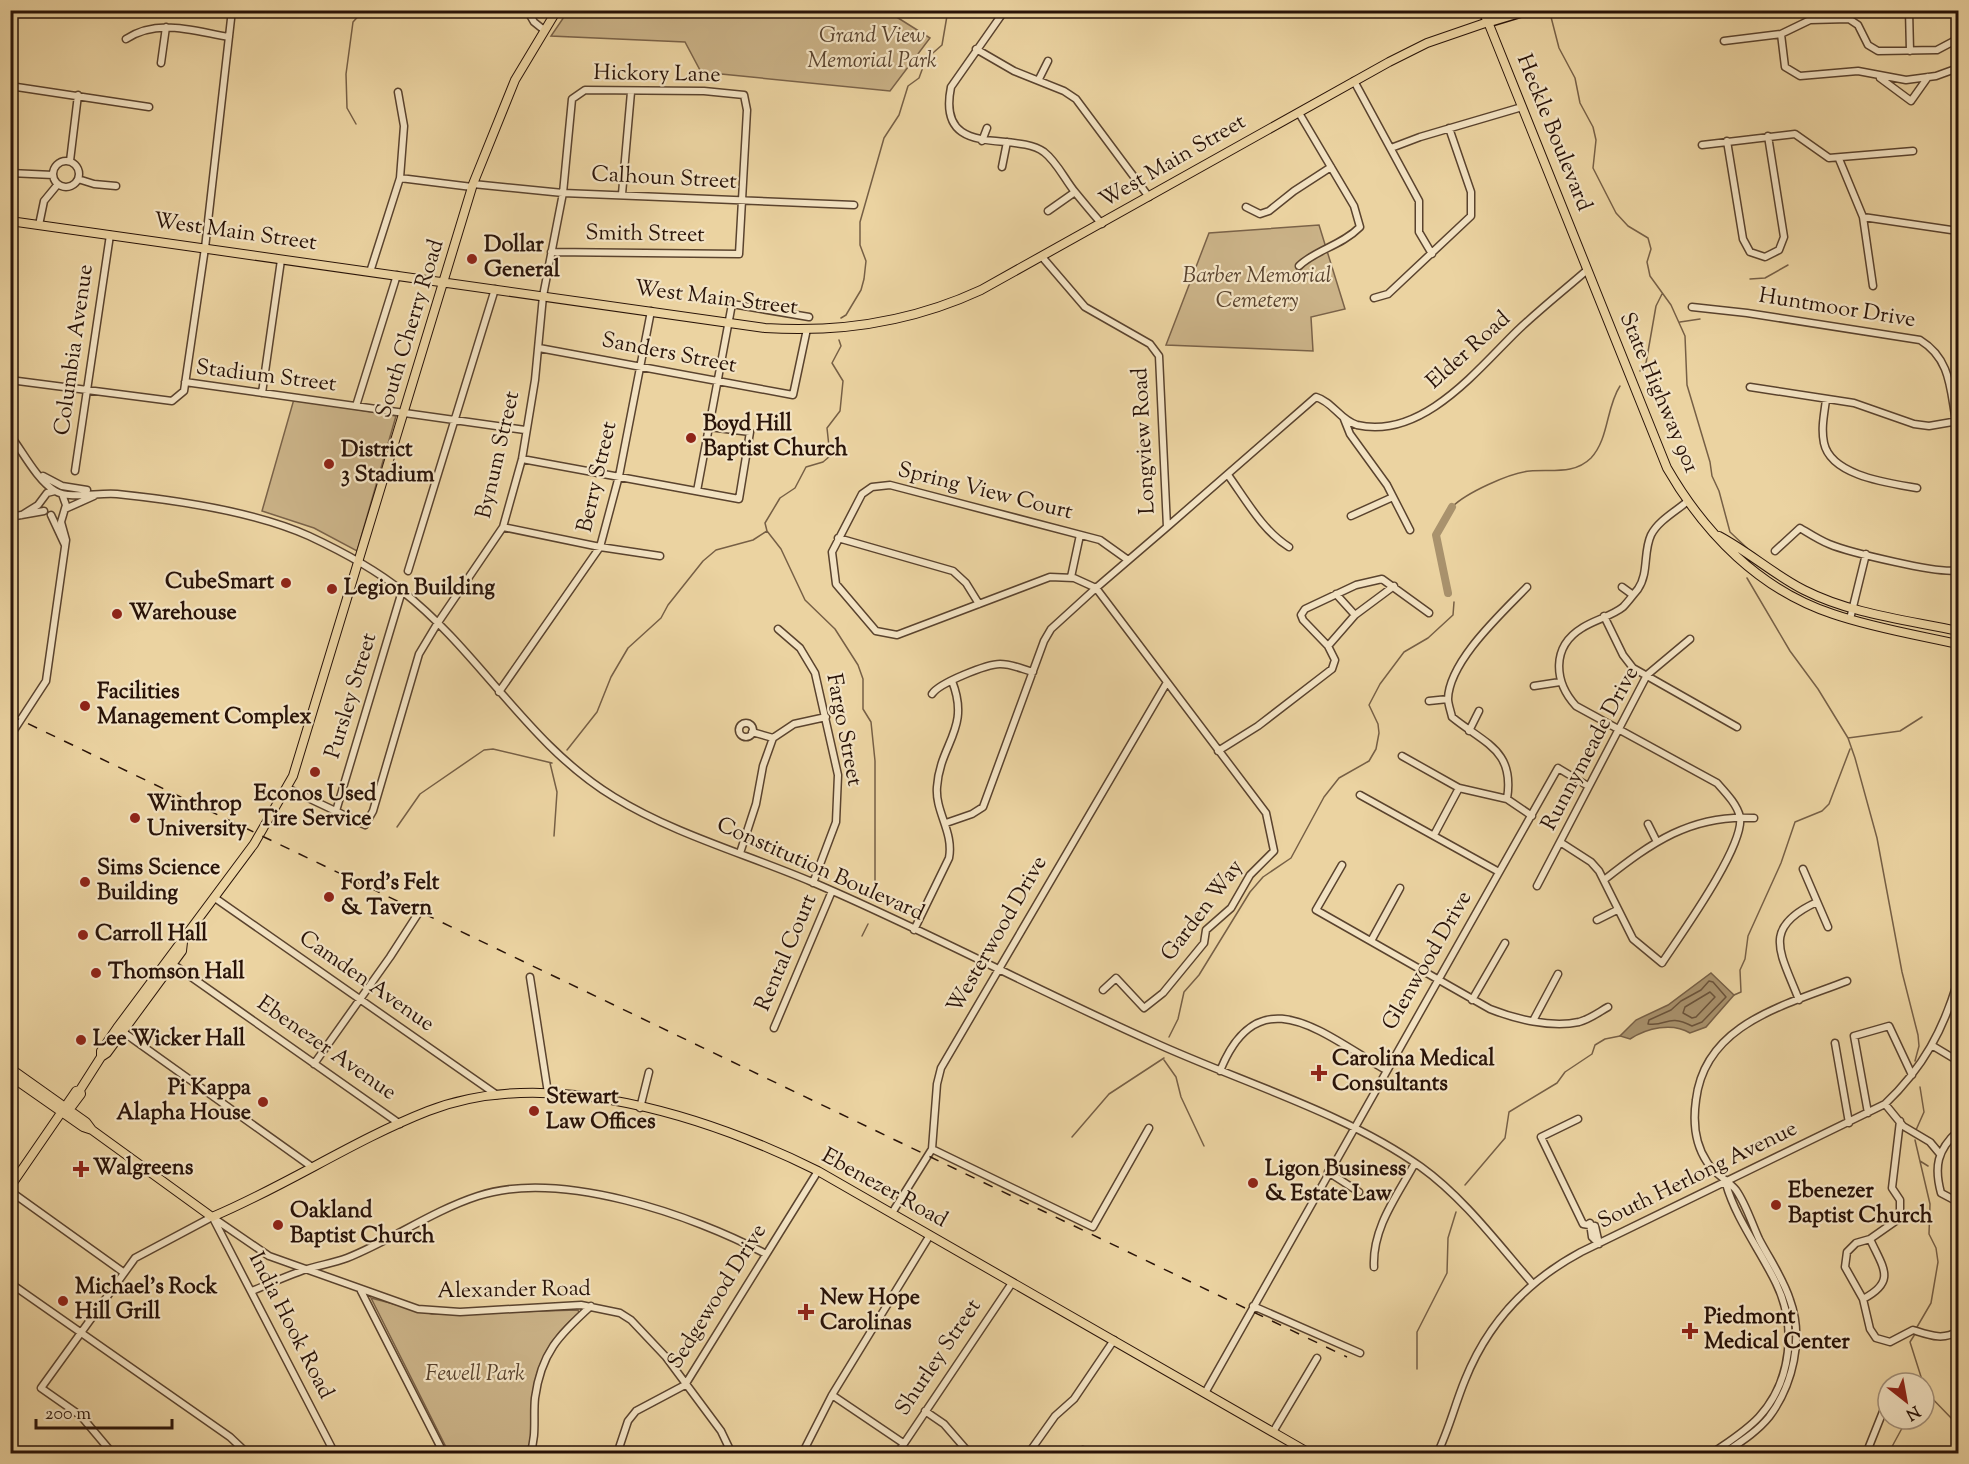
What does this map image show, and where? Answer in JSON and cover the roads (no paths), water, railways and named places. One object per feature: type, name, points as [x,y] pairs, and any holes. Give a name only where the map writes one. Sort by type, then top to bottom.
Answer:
[{"type":"highway","name":"Heckle Boulevard","points":[[1484,10],[1488,22]]},
{"type":"highway","name":"West Main Street","points":[[1488,22],[1528,10]]},
{"type":"main road","name":"South Cherry Road","points":[[183,942],[260,835],[287,788],[301,756],[473,186],[503,105],[557,10]]},
{"type":"main road","name":"West Main Street","points":[[10,220],[765,328],[807,329],[866,326],[925,313],[971,295],[1043,258],[1354,81],[1427,43],[1488,22]]},
{"type":"main road","name":"Heckle Boulevard","points":[[1488,22],[1586,271]]},
{"type":"main road","name":"State Highway 901","points":[[1586,271],[1667,468],[1688,501],[1729,552],[1762,578],[1800,600],[1850,619],[1959,644]]},
{"type":"main road","points":[[1715,534],[1805,591],[1853,608],[1959,632]]},
{"type":"main road","points":[[10,1189],[65,1111],[81,1094],[80,1090],[101,1057],[107,1053],[182,951],[183,942]]},
{"type":"main road","points":[[101,1057],[101,1051],[175,946],[183,942]]},
{"type":"main road","points":[[10,1068],[65,1111]]},
{"type":"main road","points":[[10,1076],[86,1122],[92,1130],[212,1217]]},
{"type":"main road","name":"Ebenezer Road","points":[[212,1217],[400,1124],[449,1104],[497,1095],[548,1093],[640,1108],[745,1139],[818,1171],[1311,1454]]},
{"type":"street","points":[[10,28],[13,10]]},
{"type":"street","points":[[185,382],[205,248],[232,10]]},
{"type":"street","points":[[528,10],[534,22],[544,30]]},
{"type":"street","points":[[1005,10],[951,87],[948,102],[953,119],[963,132],[982,141],[1007,142],[1044,152],[1102,225]]},
{"type":"street","points":[[1909,10],[1910,51]]},
{"type":"street","points":[[1724,41],[1781,34],[1810,20],[1849,19],[1858,25],[1868,45],[1874,50],[1938,50],[1956,43],[1959,32]]},
{"type":"street","points":[[126,39],[149,27],[166,27],[229,37]]},
{"type":"street","points":[[160,63],[166,27]]},
{"type":"street","points":[[1781,34],[1785,67],[1793,74],[1800,76],[1848,70],[1906,80],[1929,77],[1959,68]]},
{"type":"street","points":[[976,49],[1006,67],[1039,79],[1076,99],[1149,197]]},
{"type":"street","points":[[1039,79],[1048,61]]},
{"type":"street","points":[[1876,76],[1911,101],[1929,77]]},
{"type":"street","points":[[1354,81],[1419,201],[1419,232],[1432,254]]},
{"type":"street","points":[[10,86],[149,106]]},
{"type":"street","name":"Hickory Lane","points":[[572,99],[585,90],[704,91],[744,95],[747,110],[743,201]]},
{"type":"street","points":[[370,272],[400,178],[404,134],[398,92]]},
{"type":"street","points":[[622,194],[631,92]]},
{"type":"street","points":[[70,161],[78,95]]},
{"type":"street","name":"Bynum Street","points":[[336,811],[365,825],[372,811],[419,654],[503,527],[522,459],[543,296],[563,193],[572,99]]},
{"type":"street","points":[[1391,148],[1522,107]]},
{"type":"street","points":[[1299,112],[1354,206],[1360,227],[1340,244],[1305,260],[1299,266]]},
{"type":"street","points":[[982,141],[987,128]]},
{"type":"street","points":[[1374,298],[1388,294],[1471,216],[1473,203],[1449,128]]},
{"type":"street","points":[[1702,144],[1796,134],[1822,156],[1839,159],[1913,151]]},
{"type":"street","points":[[1727,141],[1743,239],[1750,252],[1765,256],[1779,250],[1784,237],[1767,136]]},
{"type":"street","points":[[1002,167],[1007,142]]},
{"type":"street","points":[[1839,159],[1863,218],[1873,286]]},
{"type":"street","points":[[70,161],[56,165],[53,175],[58,184],[68,187],[78,179]]},
{"type":"street","points":[[70,161],[78,168],[78,179]]},
{"type":"street","points":[[1246,207],[1260,214],[1269,211],[1294,191],[1331,167]]},
{"type":"street","points":[[10,173],[53,175]]},
{"type":"street","name":"Calhoun Street","points":[[400,178],[563,193],[854,205]]},
{"type":"street","points":[[78,179],[94,184],[116,186]]},
{"type":"street","points":[[39,225],[45,201],[58,184]]},
{"type":"street","points":[[1048,211],[1075,192]]},
{"type":"street","name":"Smith Street","points":[[551,252],[739,254],[743,201]]},
{"type":"street","points":[[1863,218],[1959,231]]},
{"type":"street","name":"Columbia Avenue","points":[[75,471],[110,235]]},
{"type":"street","name":"Longview Road","points":[[1043,258],[1085,307],[1150,344],[1159,356],[1167,526],[1096,588]]},
{"type":"street","points":[[262,393],[281,260]]},
{"type":"street","name":"Elder Road","points":[[1167,526],[1316,397],[1334,407],[1344,419],[1358,425],[1383,425],[1413,419],[1430,409],[1467,382],[1518,330],[1586,271]]},
{"type":"street","points":[[356,406],[397,275]]},
{"type":"street","points":[[408,571],[495,289]]},
{"type":"street","points":[[697,491],[732,304],[809,317]]},
{"type":"street","name":"Huntmoor Drive","points":[[1692,308],[1747,313],[1920,340],[1933,348],[1942,359],[1957,421]]},
{"type":"street","name":"Berry Street","points":[[499,692],[600,547],[619,476],[651,311]]},
{"type":"street","name":"Sanders Street","points":[[538,348],[793,395],[807,329]]},
{"type":"street","name":"Stadium Street","points":[[10,380],[172,401],[184,391],[185,382],[525,430]]},
{"type":"street","points":[[1750,387],[1869,407],[1914,424],[1929,426],[1957,421]]},
{"type":"street","points":[[1826,400],[1822,431],[1824,446],[1832,459],[1856,474],[1917,488]]},
{"type":"street","points":[[1344,419],[1350,434],[1393,497],[1410,530]]},
{"type":"street","points":[[522,459],[739,499],[750,432],[709,427]]},
{"type":"street","name":"Constitution Boulevard","points":[[10,435],[37,471],[55,491],[62,494],[104,493],[170,502],[269,522],[309,536],[358,562],[402,591],[437,624],[562,759],[604,791],[656,819],[832,891],[998,971],[1220,1071],[1354,1128],[1415,1163],[1453,1194],[1533,1284]]},
{"type":"street","points":[[37,471],[62,486],[96,492]]},
{"type":"street","name":"Constitution Boulevard","points":[[37,471],[44,487],[44,511]]},
{"type":"street","points":[[1228,475],[1267,528],[1278,540],[1289,547]]},
{"type":"street","name":"Spring View Court","points":[[1096,588],[1071,578],[1050,577],[897,635],[886,635],[876,631],[836,584],[832,552],[862,494],[872,487],[882,485],[1080,535],[1112,547],[1128,560]]},
{"type":"street","points":[[22,515],[55,491]]},
{"type":"street","name":"Constitution Boulevard","points":[[51,515],[63,511],[82,499],[104,493]]},
{"type":"street","points":[[14,730],[46,681],[65,545],[63,511],[66,501],[62,494]]},
{"type":"street","points":[[1351,516],[1393,497]]},
{"type":"street","points":[[1560,842],[1591,862],[1604,880],[1633,939],[1662,963],[1728,858],[1737,836],[1740,817],[1729,796],[1716,783],[1576,706],[1565,694],[1560,682],[1559,659],[1563,646],[1580,629],[1622,608],[1633,595],[1644,575],[1651,536],[1660,523],[1688,501]]},
{"type":"street","points":[[10,517],[44,511],[51,515],[65,545]]},
{"type":"street","points":[[503,527],[600,547],[660,556]]},
{"type":"street","points":[[1775,551],[1800,528],[1830,544],[1866,554],[1934,569],[1952,572],[1959,570]]},
{"type":"street","points":[[1071,578],[1080,535]]},
{"type":"street","points":[[838,538],[953,571],[966,583],[979,604]]},
{"type":"street","points":[[1850,619],[1866,554]]},
{"type":"street","points":[[946,823],[972,814],[983,807],[1051,629],[1096,588],[1218,751],[1258,726],[1326,674],[1335,660],[1328,646],[1301,615],[1305,609],[1356,585],[1382,579],[1429,613]]},
{"type":"street","points":[[1328,646],[1355,615],[1394,586]]},
{"type":"street","points":[[1507,799],[1510,779],[1504,759],[1498,750],[1452,717],[1448,699],[1458,668],[1476,642],[1527,587]]},
{"type":"street","points":[[1622,587],[1633,595]]},
{"type":"street","name":"Pursley Street","points":[[336,811],[402,591]]},
{"type":"street","points":[[1336,594],[1355,615]]},
{"type":"street","points":[[1604,616],[1633,668],[1737,727]]},
{"type":"street","name":"Fargo Street","points":[[778,629],[800,648],[815,673],[838,775],[839,806],[830,842],[813,883]]},
{"type":"street","name":"Runnymeade Drive","points":[[1537,886],[1617,728],[1647,675],[1690,639]]},
{"type":"street","points":[[932,694],[935,688],[999,664],[1033,672]]},
{"type":"street","points":[[914,930],[949,858],[952,846],[937,788],[960,713],[960,705],[952,681]]},
{"type":"street","points":[[1534,686],[1560,682]]},
{"type":"street","name":"Westerwood Drive","points":[[892,1213],[932,1149],[938,1076],[1166,684]]},
{"type":"street","points":[[1429,701],[1448,699]]},
{"type":"street","points":[[1469,731],[1479,711]]},
{"type":"street","points":[[740,853],[756,804],[763,766],[773,738],[794,724],[826,717]]},
{"type":"street","points":[[752,732],[773,738]]},
{"type":"street","name":"Garden Way","points":[[1102,990],[1116,978],[1144,1008],[1163,993],[1204,943],[1206,930],[1230,910],[1250,874],[1273,853],[1266,813],[1218,751]]},
{"type":"street","points":[[1402,756],[1459,789],[1507,799],[1532,816]]},
{"type":"street","name":"Glenwood Drive","points":[[1205,1393],[1558,768],[1588,786]]},
{"type":"street","points":[[287,788],[336,811]]},
{"type":"street","points":[[1434,835],[1459,789]]},
{"type":"street","points":[[1360,795],[1499,872]]},
{"type":"street","points":[[1604,880],[1657,842],[1684,827],[1740,817],[1754,818]]},
{"type":"street","points":[[1648,824],[1657,842]]},
{"type":"street","points":[[1342,865],[1316,910],[1472,999],[1507,1016],[1548,1023],[1578,1022],[1608,1007]]},
{"type":"street","points":[[1803,869],[1828,927]]},
{"type":"street","points":[[1371,941],[1400,888]]},
{"type":"street","name":"Rental Court","points":[[774,1028],[832,891]]},
{"type":"street","name":"Camden Avenue","points":[[215,898],[497,1095]]},
{"type":"street","points":[[1799,1000],[1780,950],[1779,940],[1782,929],[1794,913],[1817,902]]},
{"type":"street","points":[[314,1064],[423,906]]},
{"type":"street","points":[[1597,920],[1617,910]]},
{"type":"street","points":[[1472,999],[1505,943]]},
{"type":"street","name":"Ebenezer Avenue","points":[[171,965],[400,1124]]},
{"type":"street","points":[[1534,1019],[1558,974]]},
{"type":"street","points":[[530,977],[548,1093]]},
{"type":"street","name":"South Herlong Avenue","points":[[1437,1454],[1471,1365],[1485,1338],[1505,1311],[1533,1284],[1563,1262],[1886,1104],[1912,1075],[1933,1046],[1950,1009],[1959,980]]},
{"type":"street","points":[[1723,1454],[1769,1417],[1788,1380],[1794,1362],[1796,1336],[1794,1316],[1786,1290],[1736,1189],[1726,1183],[1708,1164],[1697,1138],[1695,1109],[1702,1077],[1717,1049],[1740,1026],[1760,1015],[1847,981]]},
{"type":"street","points":[[1220,1071],[1233,1042],[1244,1031],[1258,1022],[1281,1018],[1307,1025],[1386,1070]]},
{"type":"street","points":[[1868,1113],[1854,1036],[1889,1026],[1912,1075]]},
{"type":"street","points":[[123,1032],[312,1167]]},
{"type":"street","points":[[1835,1043],[1849,1123]]},
{"type":"street","points":[[1933,1046],[1959,1060]]},
{"type":"street","points":[[640,1108],[649,1072]]},
{"type":"street","points":[[1886,1104],[1910,1132],[1930,1142],[1940,1154]]},
{"type":"street","points":[[1578,1119],[1541,1137],[1584,1224],[1590,1223],[1598,1233],[1599,1244]]},
{"type":"street","points":[[1900,1121],[1892,1188],[1900,1200],[1900,1218],[1870,1239],[1856,1243],[1846,1252],[1845,1267],[1863,1299],[1870,1329],[1876,1338],[1883,1342],[1890,1342],[1913,1330],[1934,1337],[1946,1337],[1959,1331]]},
{"type":"street","points":[[932,1149],[1093,1227],[1149,1128]]},
{"type":"street","points":[[1959,1131],[1940,1154],[1936,1173],[1941,1193],[1959,1202]]},
{"type":"street","points":[[1374,1267],[1373,1252],[1379,1229],[1415,1163]]},
{"type":"street","name":"Sedgewood Drive","points":[[617,1454],[628,1421],[636,1411],[686,1385],[818,1171]]},
{"type":"street","points":[[1328,1172],[1359,1192]]},
{"type":"street","points":[[1711,1454],[1752,1424],[1770,1403],[1785,1367],[1789,1344],[1788,1318],[1776,1283],[1745,1226],[1726,1183]]},
{"type":"street","points":[[252,1291],[308,1269],[346,1258],[462,1202],[497,1191],[530,1188],[572,1191],[657,1209],[713,1228],[766,1254]]},
{"type":"street","points":[[10,1189],[123,1272]]},
{"type":"street","points":[[113,1454],[81,1416],[40,1388],[123,1272],[144,1252],[212,1217]]},
{"type":"street","name":"Alexander Road","points":[[212,1217],[269,1256],[417,1309],[440,1312],[591,1306],[620,1313],[632,1320],[666,1357],[721,1431],[732,1454]]},
{"type":"street","name":"India Hook Road","points":[[212,1217],[334,1454]]},
{"type":"street","points":[[802,1454],[832,1395],[930,1235]]},
{"type":"street","points":[[1863,1299],[1879,1290],[1885,1281],[1885,1272],[1870,1239]]},
{"type":"street","name":"Shurley Street","points":[[897,1454],[1012,1282]]},
{"type":"street","points":[[10,1283],[230,1437],[248,1454]]},
{"type":"street","points":[[360,1290],[444,1454]]},
{"type":"street","points":[[530,1454],[534,1434],[535,1399],[547,1355],[560,1334],[591,1306]]},
{"type":"street","points":[[1253,1306],[1360,1353]]},
{"type":"street","points":[[1028,1454],[1055,1416],[1074,1399],[1114,1340]]},
{"type":"street","points":[[1273,1432],[1317,1358]]},
{"type":"street","points":[[832,1395],[903,1443]]},
{"type":"street","points":[[925,1411],[944,1424],[970,1454]]},
{"type":"street","points":[[1866,1454],[1876,1429]]},
{"type":"street","points":[[1078,1454],[1083,1450],[1092,1454]]},
{"type":"water","points":[[1711,973],[1734,995],[1706,1027],[1690,1033],[1668,1027],[1652,1029],[1630,1039],[1620,1036],[1636,1020],[1668,1005]]},
{"type":"waterway","points":[[356,124],[347,108],[346,74],[353,22],[364,10]]},
{"type":"waterway","points":[[841,318],[846,315],[861,290],[864,279],[866,261],[860,245],[860,222],[884,138],[899,115],[908,86],[919,78],[926,59],[942,45],[948,10]]},
{"type":"waterway","points":[[1551,17],[1559,48],[1575,78],[1580,103],[1593,127],[1596,140],[1593,168],[1616,213],[1628,226],[1648,238],[1651,249],[1647,262],[1650,276],[1671,305],[1685,336],[1687,385],[1712,476],[1719,491],[1730,532],[1747,548]]},
{"type":"waterway","points":[[1750,279],[1765,278],[1788,265]]},
{"type":"waterway","points":[[1640,371],[1646,363],[1656,306],[1662,294]]},
{"type":"waterway","points":[[1680,322],[1700,319]]},
{"type":"waterway","points":[[839,340],[841,346],[832,363],[843,381],[840,411],[827,428],[830,456],[823,462],[806,467],[795,488],[780,498],[765,523],[767,531],[781,549],[805,600],[835,629],[858,665],[863,679],[863,709],[871,722],[875,761],[875,893]]},
{"type":"waterway","points":[[1452,507],[1477,490],[1511,476],[1530,471],[1570,469],[1591,458],[1601,442],[1615,394],[1620,386]]},
{"type":"waterway","points":[[1448,593],[1436,535],[1452,507]]},
{"type":"waterway","points":[[567,750],[597,712],[611,677],[628,648],[661,618],[668,605],[703,561],[716,550],[753,540],[767,531]]},
{"type":"waterway","points":[[1747,578],[1790,651],[1818,689],[1848,738],[1855,758],[1877,838],[1902,972],[1918,1035],[1919,1046],[1915,1061]]},
{"type":"waterway","points":[[1169,1037],[1178,1019],[1184,992],[1199,975],[1250,892],[1263,877],[1291,858],[1324,797],[1339,778],[1369,761],[1376,749],[1379,733],[1378,724],[1369,705],[1380,684],[1404,652],[1428,638],[1453,615],[1454,602]]},
{"type":"waterway","points":[[1848,738],[1900,731],[1922,717]]},
{"type":"waterway","points":[[397,827],[420,794],[484,750],[493,749],[552,763]]},
{"type":"waterway","points":[[1734,995],[1741,992],[1740,970],[1745,959],[1748,936],[1781,863],[1795,822],[1822,811],[1829,804],[1850,749]]},
{"type":"waterway","points":[[550,763],[557,792],[554,836]]},
{"type":"waterway","points":[[862,936],[868,924]]},
{"type":"waterway","points":[[1465,1185],[1505,1138],[1509,1112],[1557,1083],[1565,1072],[1592,1054],[1595,1045],[1605,1039],[1620,1036]]},
{"type":"waterway","points":[[1072,1137],[1109,1094],[1164,1058]]},
{"type":"waterway","points":[[1164,1060],[1176,1077],[1181,1097],[1204,1146]]},
{"type":"waterway","points":[[1916,1130],[1924,1112],[1920,1087]]},
{"type":"waterway","points":[[1915,1140],[1930,1204],[1929,1234],[1936,1248],[1938,1262],[1931,1303],[1917,1327]]},
{"type":"waterway","points":[[1920,1161],[1928,1166]]},
{"type":"waterway","points":[[1417,1369],[1417,1332],[1447,1273],[1448,1238],[1456,1212]]},
{"type":"waterway","points":[[1915,1334],[1910,1342],[1919,1371]]},
{"type":"waterway","points":[[1936,1402],[1954,1421],[1958,1439]]},
{"type":"waterway","points":[[1888,1454],[1900,1431]]},
{"type":"railway","points":[[10,715],[1347,1357]]},
{"type":"place","name":"Dollar General","points":[[472,259]]},
{"type":"place","name":"Boyd Hill Baptist Church","points":[[691,438]]},
{"type":"place","name":"District 3 Stadium","points":[[329,464]]},
{"type":"place","name":"CubeSmart","points":[[286,583]]},
{"type":"place","name":"Legion Building","points":[[332,589]]},
{"type":"place","name":"Warehouse","points":[[117,614]]},
{"type":"place","name":"Facilities Management Complex","points":[[85,706]]},
{"type":"place","name":"Econos Used Tire Service","points":[[315,772]]},
{"type":"place","name":"Winthrop University","points":[[135,818]]},
{"type":"place","name":"Sims Science Building","points":[[85,882]]},
{"type":"place","name":"Ford's Felt & Tavern","points":[[329,897]]},
{"type":"place","name":"Carroll Hall","points":[[83,935]]},
{"type":"place","name":"Thomson Hall","points":[[96,973]]},
{"type":"place","name":"Lee Wicker Hall","points":[[81,1040]]},
{"type":"place","name":"Carolina Medical Consultants","points":[[1319,1073]]},
{"type":"place","name":"Pi Kappa Alapha House","points":[[263,1102]]},
{"type":"place","name":"Stewart Law Offices","points":[[534,1111]]},
{"type":"place","name":"Walgreens","points":[[81,1169]]},
{"type":"place","name":"Ligon Business & Estate Law","points":[[1253,1183]]},
{"type":"place","name":"Ebenezer Baptist Church","points":[[1776,1205]]},
{"type":"place","name":"Oakland Baptist Church","points":[[278,1225]]},
{"type":"place","name":"Michael's Rock Hill Grill","points":[[63,1301]]},
{"type":"place","name":"New Hope Carolinas","points":[[806,1312]]},
{"type":"place","name":"Piedmont Medical Center","points":[[1690,1331]]},
{"type":"park label","name":"Grand View Memorial Park","points":[[872,50]]},
{"type":"park label","name":"Barber Memorial Cemetery","points":[[1257,290]]},
{"type":"park label","name":"Fewell Park","points":[[475,1375]]}]
